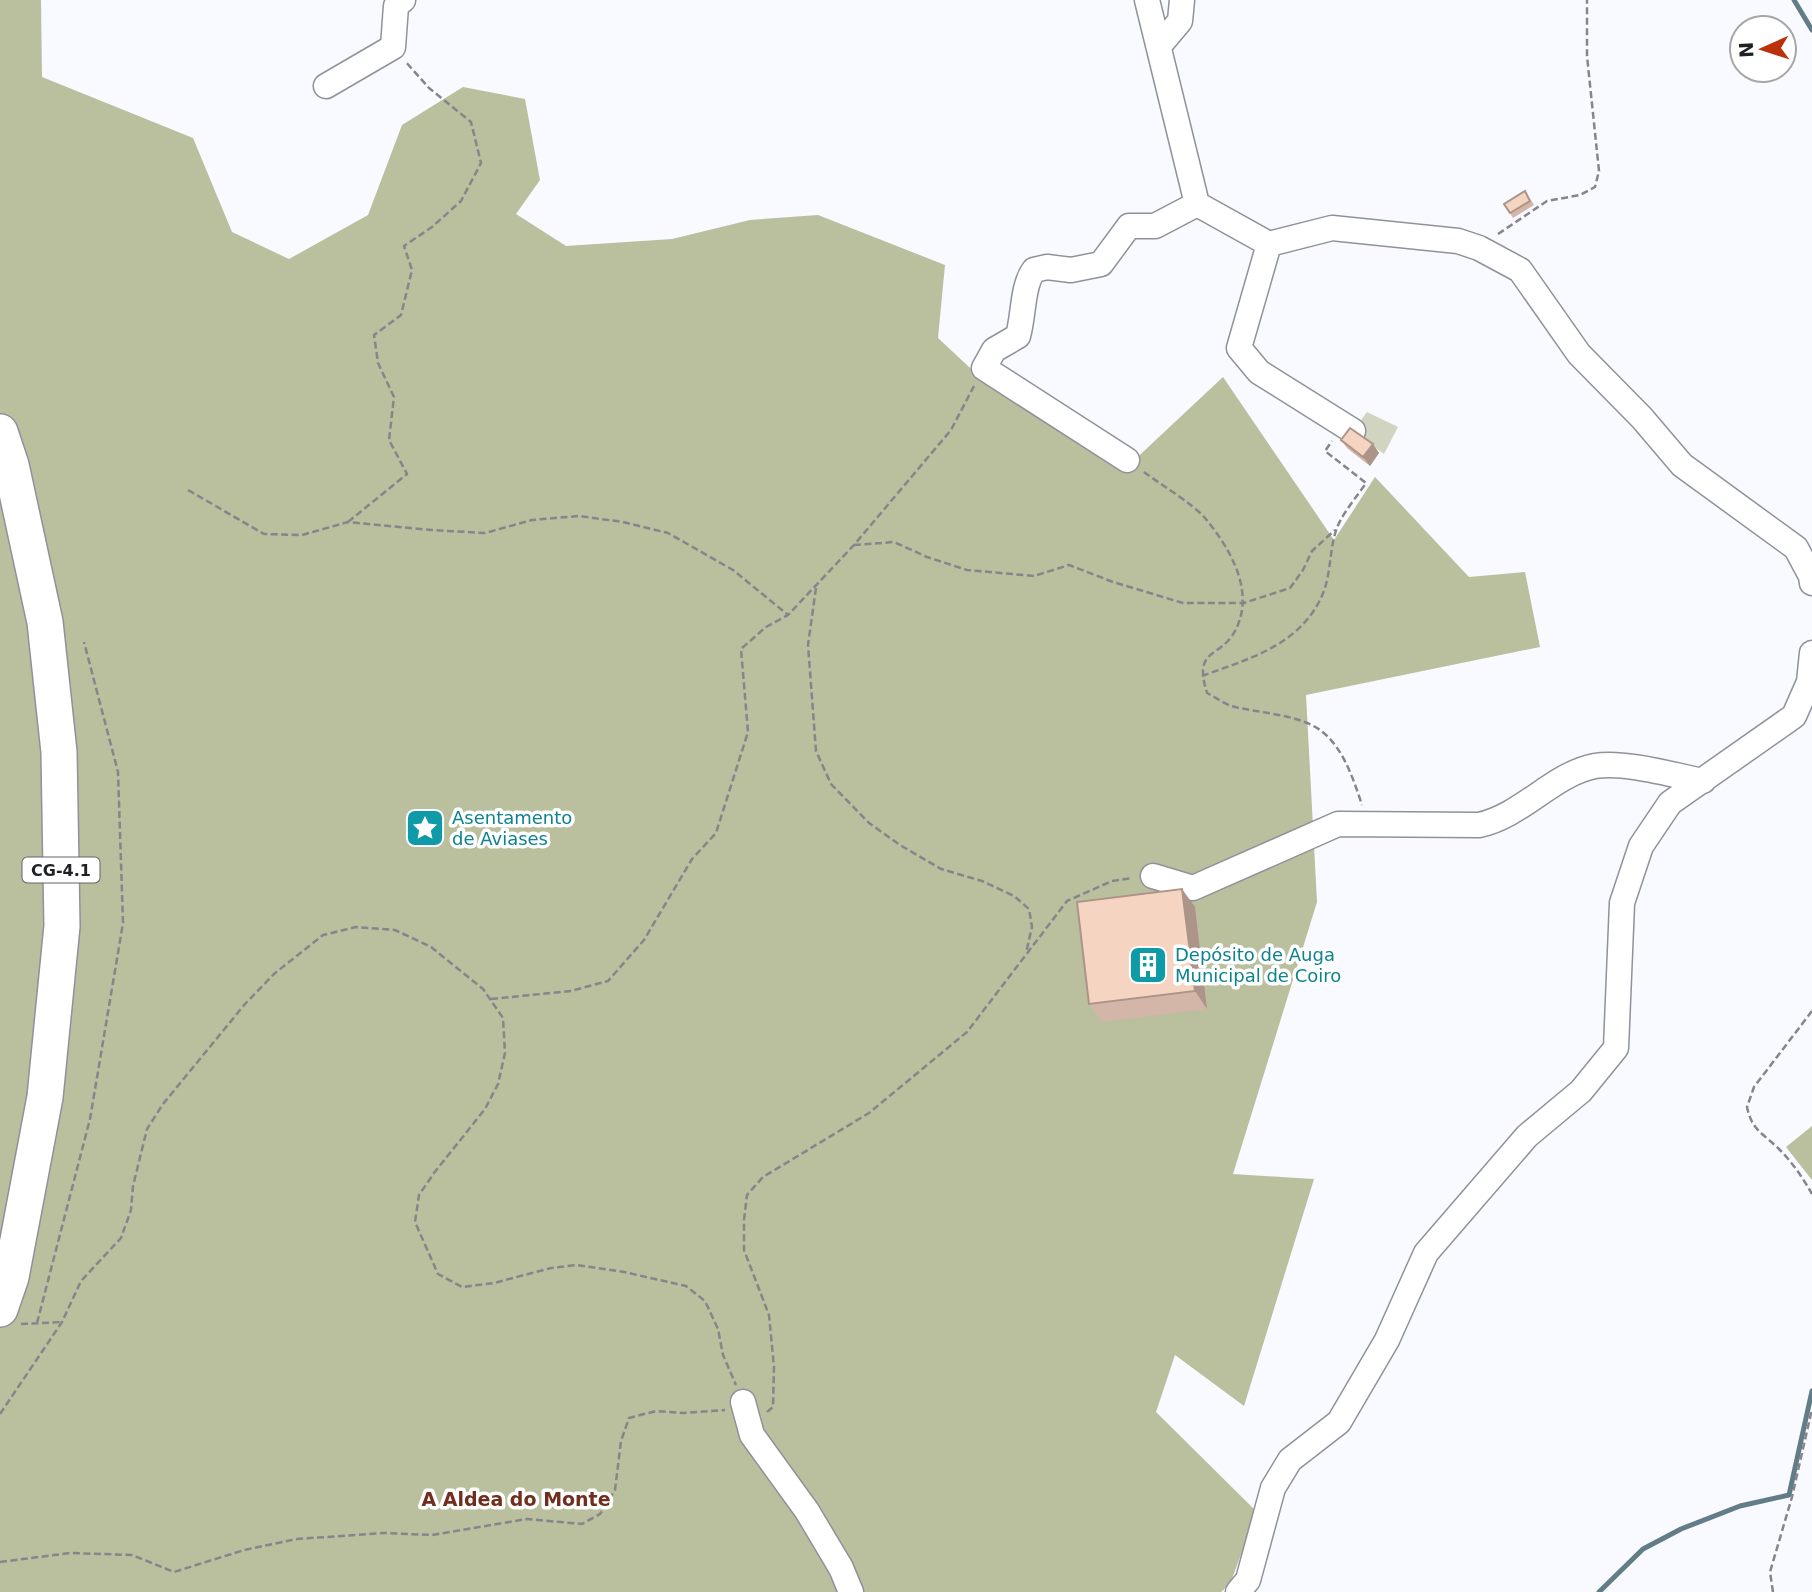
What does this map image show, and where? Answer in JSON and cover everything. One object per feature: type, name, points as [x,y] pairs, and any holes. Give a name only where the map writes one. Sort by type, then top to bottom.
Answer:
[{"type":"highway","name":"CG-4.1","points":[[0,432],[10,465],[45,622],[59,752],[62,926],[45,1097],[11,1277],[0,1309]]},
{"type":"street","points":[[326,86],[393,47],[396,6],[403,0]]},
{"type":"street","points":[[1147,0],[1197,204],[1269,244],[1332,228],[1458,241],[1479,248],[1520,270],[1579,354],[1642,418],[1682,465],[1796,548],[1812,583]]},
{"type":"street","points":[[1159,47],[1180,21],[1182,0]]},
{"type":"street","points":[[1127,460],[984,368],[994,350],[1018,336],[1024,316],[1027,280],[1034,270],[1047,267],[1071,270],[1101,264],[1129,226],[1155,226],[1197,204]]},
{"type":"street","points":[[1269,244],[1239,348],[1259,372],[1348,428]]},
{"type":"street","points":[[1238,1592],[1248,1580],[1273,1488],[1290,1460],[1339,1422],[1387,1340],[1426,1253],[1527,1136],[1581,1091],[1616,1048],[1622,903],[1641,846],[1670,803],[1794,716],[1811,682],[1812,653]]},
{"type":"street","points":[[1153,876],[1193,888],[1338,824],[1479,825],[1498,821],[1569,777],[1592,767],[1612,765],[1703,781]]},
{"type":"street","points":[[743,1402],[752,1435],[807,1511],[841,1568],[851,1592]]},
{"type":"path","points":[[1513,222],[1547,201],[1580,195],[1595,187],[1599,171],[1587,56],[1587,0]]},
{"type":"path","points":[[348,522],[407,474],[389,440],[394,397],[378,363],[374,335],[401,315],[411,270],[404,246],[432,227],[461,201],[481,163],[471,122],[429,88],[393,47]]},
{"type":"path","points":[[491,999],[571,991],[608,981],[644,940],[692,859],[716,833],[748,732],[741,649],[766,627],[789,615],[853,545],[951,430],[984,368]]},
{"type":"path","points":[[853,545],[894,542],[927,557],[967,570],[1034,576],[1069,565],[1113,582],[1183,603],[1244,603],[1290,588],[1312,551],[1335,530],[1366,483],[1325,451],[1348,428]]},
{"type":"path","points":[[1127,460],[1204,516],[1237,566],[1244,603],[1235,632],[1205,661],[1202,676],[1207,693],[1229,705],[1289,718],[1318,729],[1334,743],[1353,778],[1368,824]]},
{"type":"path","points":[[188,490],[264,534],[302,535],[348,522],[485,533],[532,520],[579,516],[623,522],[668,533],[733,570],[789,615]]},
{"type":"path","points":[[1202,676],[1271,650],[1302,625],[1321,598],[1330,571],[1335,530]]},
{"type":"path","points":[[816,585],[808,645],[816,751],[831,784],[870,823],[900,845],[942,869],[982,881],[1014,896],[1029,909],[1032,927],[1025,956]]},
{"type":"path","points":[[62,1322],[37,1323],[90,1119],[123,923],[118,772],[84,642]]},
{"type":"path","points":[[750,1427],[773,1407],[774,1367],[769,1315],[744,1250],[747,1195],[763,1177],[869,1113],[967,1032],[1067,901],[1111,881],[1153,876]]},
{"type":"path","points":[[0,1414],[62,1322],[81,1281],[121,1238],[131,1210],[133,1186],[147,1129],[163,1104],[245,1004],[274,974],[323,935],[356,927],[396,930],[431,947],[483,989],[503,1018],[505,1053],[498,1084],[485,1109],[434,1172],[419,1195],[415,1222],[438,1274],[462,1287],[577,1265],[686,1286],[705,1301],[718,1329],[723,1355],[743,1402],[722,1411],[656,1411],[629,1418],[621,1441],[615,1490],[600,1514],[582,1524],[527,1519],[432,1535],[384,1532],[297,1539],[244,1550],[174,1572],[132,1555],[70,1553],[0,1562]]},
{"type":"path","points":[[1812,1011],[1754,1087],[1747,1107],[1756,1130],[1779,1149],[1802,1176],[1812,1194]]},
{"type":"path","points":[[1773,1592],[1770,1572],[1792,1497],[1812,1409]]},
{"type":"green space","points":[[0,0],[41,0],[42,77],[193,138],[232,232],[289,259],[368,215],[402,125],[463,87],[525,99],[540,180],[516,214],[566,246],[672,239],[750,220],[818,215],[945,265],[938,338],[984,381],[1128,466],[1223,377],[1334,540],[1375,477],[1469,577],[1525,572],[1540,647],[1306,695],[1317,902],[1233,1174],[1314,1179],[1244,1406],[1175,1355],[1156,1412],[1257,1512],[1230,1584],[1221,1592],[0,1592]]},
{"type":"green space","points":[[1367,412],[1398,427],[1384,454],[1353,431]]},
{"type":"green space","points":[[1812,1126],[1812,1180],[1786,1147]]},
{"type":"building","points":[[1525,191],[1530,201],[1510,213],[1504,204]]},
{"type":"building","points":[[1350,428],[1373,444],[1363,457],[1341,440]]},
{"type":"building","name":"Depósito de Auga Municipal de Coiro","points":[[1182,889],[1195,991],[1089,1004],[1077,902]]},
{"type":"waterway","points":[[1794,0],[1812,30]]},
{"type":"waterway","points":[[1599,1592],[1643,1549],[1681,1529],[1740,1506],[1789,1495],[1812,1391]]},
{"type":"place","name":"Asentamento de Aviases","points":[[425,828]]},
{"type":"place","name":"Depósito de Auga Municipal de Coiro","points":[[1148,965]]},
{"type":"district","name":"A Aldea do Monte","points":[[516,1499]]}]
